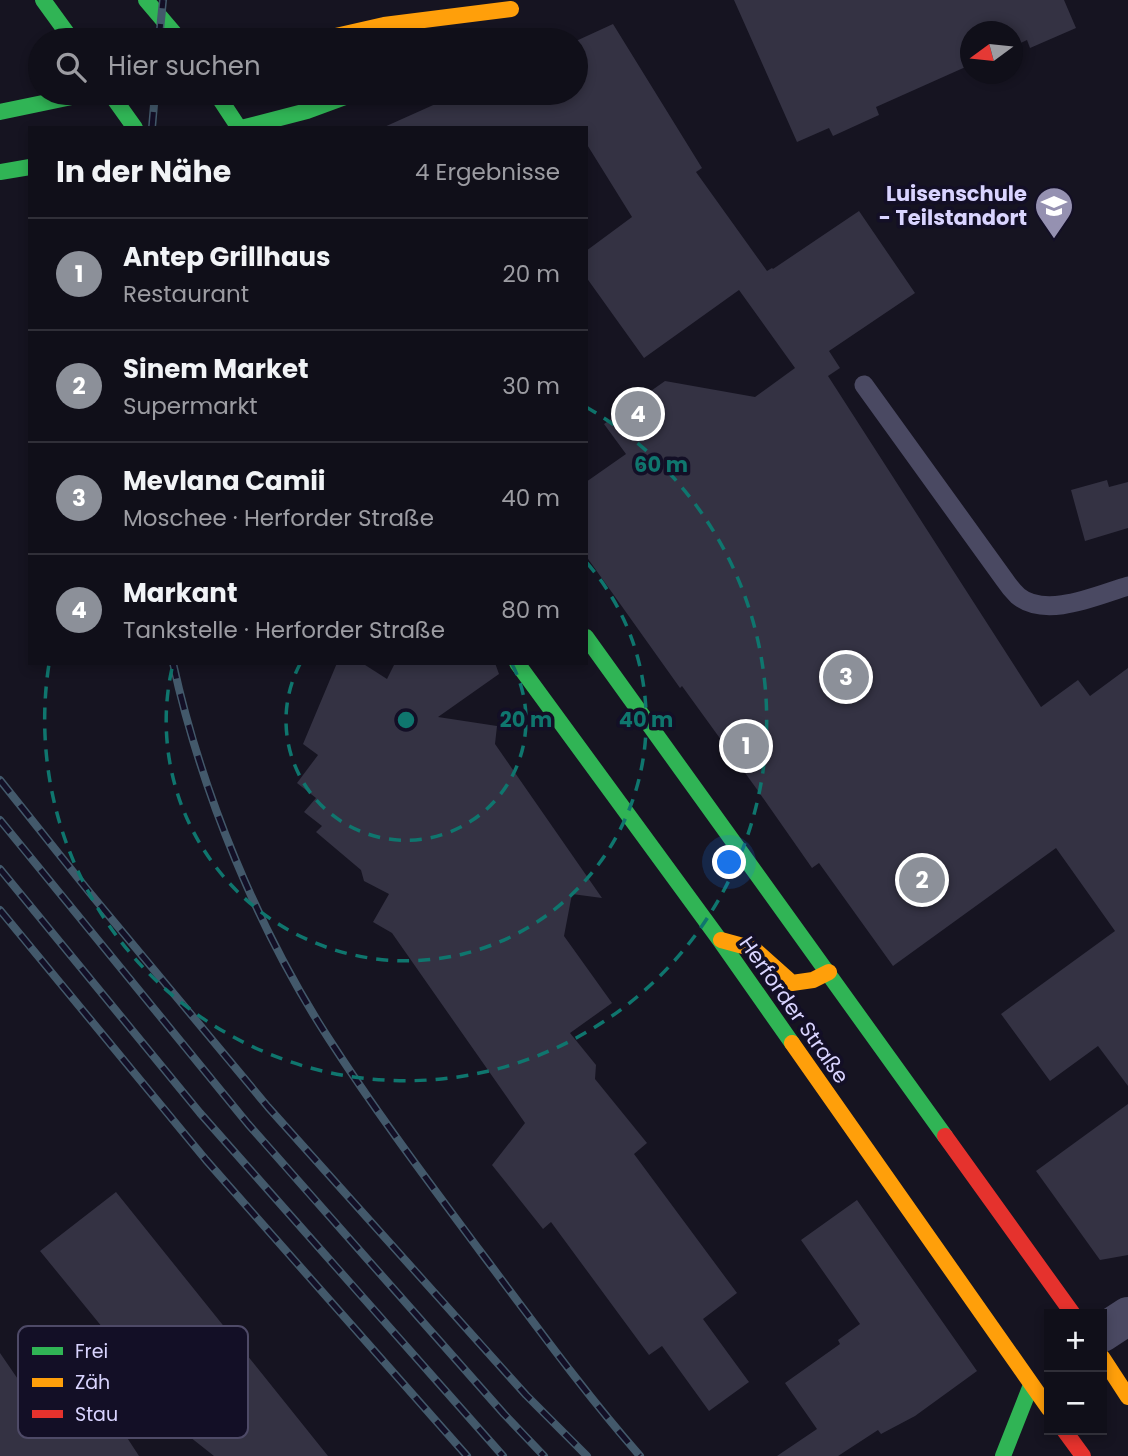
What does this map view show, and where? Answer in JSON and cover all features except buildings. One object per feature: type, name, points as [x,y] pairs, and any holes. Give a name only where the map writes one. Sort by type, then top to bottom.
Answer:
[{"type":"street","points":[[43,0],[63,28]]},
{"type":"street","points":[[146,0],[170,28]]},
{"type":"street","points":[[371,28],[516,7],[478,28]]},
{"type":"street","points":[[0,113],[36,105]]},
{"type":"street","points":[[119,105],[134,126]]},
{"type":"street","points":[[224,105],[239,126]]},
{"type":"street","points":[[248,126],[323,105]]},
{"type":"street","points":[[0,172],[28,167]]},
{"type":"street","points":[[588,640],[1069,1309]]},
{"type":"street","name":"Herforder Straße","points":[[518,665],[1036,1381],[1044,1398]]},
{"type":"street","points":[[719,939],[754,949],[792,984],[806,985],[829,972]]},
{"type":"street","points":[[1107,1330],[1128,1316]]},
{"type":"street","points":[[1107,1365],[1128,1397]]},
{"type":"street","points":[[1003,1456],[1036,1381]]},
{"type":"street","points":[[1068,1435],[1083,1456]]},
{"type":"lane","points":[[864,385],[996,569],[1020,597],[1040,605],[1066,605],[1128,586]]},
{"type":"railway","points":[[160,28],[163,0]]},
{"type":"railway","points":[[152,126],[154,105]]},
{"type":"railway","points":[[174,665],[199,760],[235,858],[256,906],[303,997],[347,1066],[422,1172],[558,1355],[640,1456]]},
{"type":"railway","points":[[0,780],[268,1107],[526,1395],[587,1456]]},
{"type":"railway","points":[[0,820],[248,1124],[544,1456]]},
{"type":"railway","points":[[0,869],[200,1113],[503,1456]]},
{"type":"railway","points":[[0,910],[206,1160],[467,1456]]},
{"type":"traffic: fast","points":[[43,0],[63,28]]},
{"type":"traffic: fast","points":[[146,0],[170,28]]},
{"type":"traffic: fast","points":[[0,112],[34,105]]},
{"type":"traffic: fast","points":[[119,105],[134,126]]},
{"type":"traffic: fast","points":[[224,105],[238,126]]},
{"type":"traffic: fast","points":[[249,126],[323,105]]},
{"type":"traffic: fast","points":[[0,172],[28,167]]},
{"type":"traffic: fast","points":[[588,640],[945,1136]]},
{"type":"traffic: fast","points":[[518,665],[792,1043]]},
{"type":"traffic: fast","points":[[1003,1456],[1031,1385]]},
{"type":"traffic: slow","points":[[371,28],[511,9]]},
{"type":"traffic: slow","points":[[721,940],[754,949],[792,983],[813,980],[829,972]]},
{"type":"traffic: slow","points":[[792,1043],[1044,1402]]},
{"type":"traffic: slow","points":[[1107,1365],[1128,1397]]},
{"type":"traffic: jam","points":[[945,1136],[1069,1309]]},
{"type":"traffic: jam","points":[[1068,1435],[1083,1456]]},
{"type":"place","name":"Luisenschule - Teilstandort","points":[[1054,240]]},
{"type":"place","name":"Markant","points":[[638,414]]},
{"type":"place","name":"Mevlana Camii","points":[[846,677]]},
{"type":"place","name":"Antep Grillhaus","points":[[746,746]]},
{"type":"place","name":"Sinem Market","points":[[922,880]]}]
